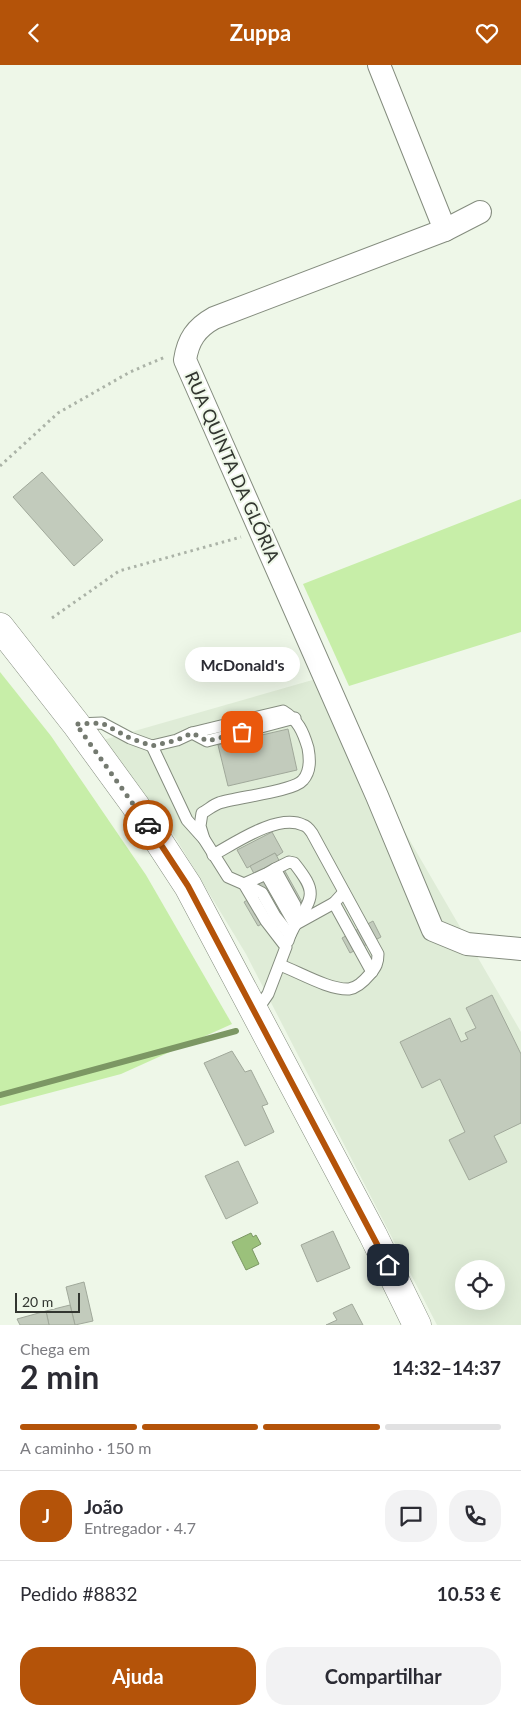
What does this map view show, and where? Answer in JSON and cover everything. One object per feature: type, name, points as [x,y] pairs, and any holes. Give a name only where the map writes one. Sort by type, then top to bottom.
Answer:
[{"type":"main road","points":[[0,627],[76,724],[135,805],[188,886],[368,1226],[418,1325]]},
{"type":"street","points":[[379,65],[445,230]]},
{"type":"street","name":"RUA QUINTA DA GLÓRIA","points":[[480,212],[445,230],[214,318],[196,331],[186,349],[185,360],[377,795],[433,930],[467,944],[521,949]]},
{"type":"lane","points":[[76,724],[102,723],[130,738],[152,746],[177,740],[192,733],[283,711],[295,718],[303,731],[308,750],[310,769],[302,782],[282,789],[218,803],[202,813],[200,826],[204,839],[228,877],[262,893],[275,917],[292,930]]},
{"type":"lane","points":[[152,746],[187,820],[204,839]]},
{"type":"lane","points":[[213,855],[251,834],[273,825],[291,823],[304,825],[312,833],[378,953],[378,963],[372,972],[364,981],[350,989],[336,988],[280,965]]},
{"type":"lane","points":[[244,884],[289,862],[294,863],[311,893],[310,902],[292,930],[268,994],[255,1013]]},
{"type":"lane","points":[[270,871],[292,930]]},
{"type":"lane","points":[[244,884],[266,921],[286,947]]},
{"type":"lane","points":[[292,930],[334,903],[344,891]]},
{"type":"lane","points":[[334,903],[372,972]]},
{"type":"path","points":[[0,466],[58,413],[130,372],[186,349]]},
{"type":"path","points":[[52,618],[119,571],[260,531]]},
{"type":"shaded area","points":[[521,499],[521,632],[349,686],[303,584]]},
{"type":"shaded area","points":[[0,672],[51,736],[146,875],[232,1024],[121,1074],[0,1106]]},
{"type":"shaded area","points":[[316,679],[521,1032],[521,1325],[437,1325],[246,954],[164,819],[103,740]]},
{"type":"shaded area","points":[[251,1233],[253,1237],[256,1235],[261,1244],[252,1249],[259,1264],[246,1270],[232,1242]]},
{"type":"building","points":[[42,472],[103,540],[74,566],[13,497]]},
{"type":"building","points":[[288,729],[297,770],[228,786],[218,745]]},
{"type":"building","points":[[272,832],[283,852],[277,856],[275,853],[247,868],[237,850]]},
{"type":"building","points":[[275,853],[302,902],[258,926],[244,902],[263,891],[250,866]]},
{"type":"building","points":[[373,921],[381,937],[350,953],[342,938]]},
{"type":"building","points":[[492,995],[521,1054],[521,1123],[494,1136],[507,1162],[469,1180],[449,1140],[465,1132],[440,1079],[422,1088],[400,1042],[450,1018],[461,1042],[468,1039],[465,1033],[476,1028],[466,1008]]},
{"type":"building","points":[[232,1051],[245,1072],[251,1070],[268,1104],[262,1106],[274,1132],[245,1146],[204,1063]]},
{"type":"building","points":[[238,1161],[258,1203],[226,1219],[205,1176]]},
{"type":"building","points":[[333,1231],[350,1268],[317,1282],[301,1245]]},
{"type":"building","points":[[84,1282],[93,1321],[75,1325],[66,1287]]},
{"type":"building","points":[[352,1304],[363,1325],[326,1325],[337,1320],[333,1313]]},
{"type":"building","points":[[70,1305],[75,1325],[49,1325],[46,1311]]},
{"type":"building","points":[[46,1311],[49,1325],[20,1325],[17,1319]]},
{"type":"waterway","points":[[0,1095],[236,1031]]},
{"type":"way so far","points":[[148,825],[76,724],[102,723],[130,738],[152,746],[177,740],[192,733],[207,741],[242,732]]},
{"type":"place","name":"McDonald's","points":[[242,732]]},
{"type":"route","points":[[148,825],[188,886],[388,1265]]}]
